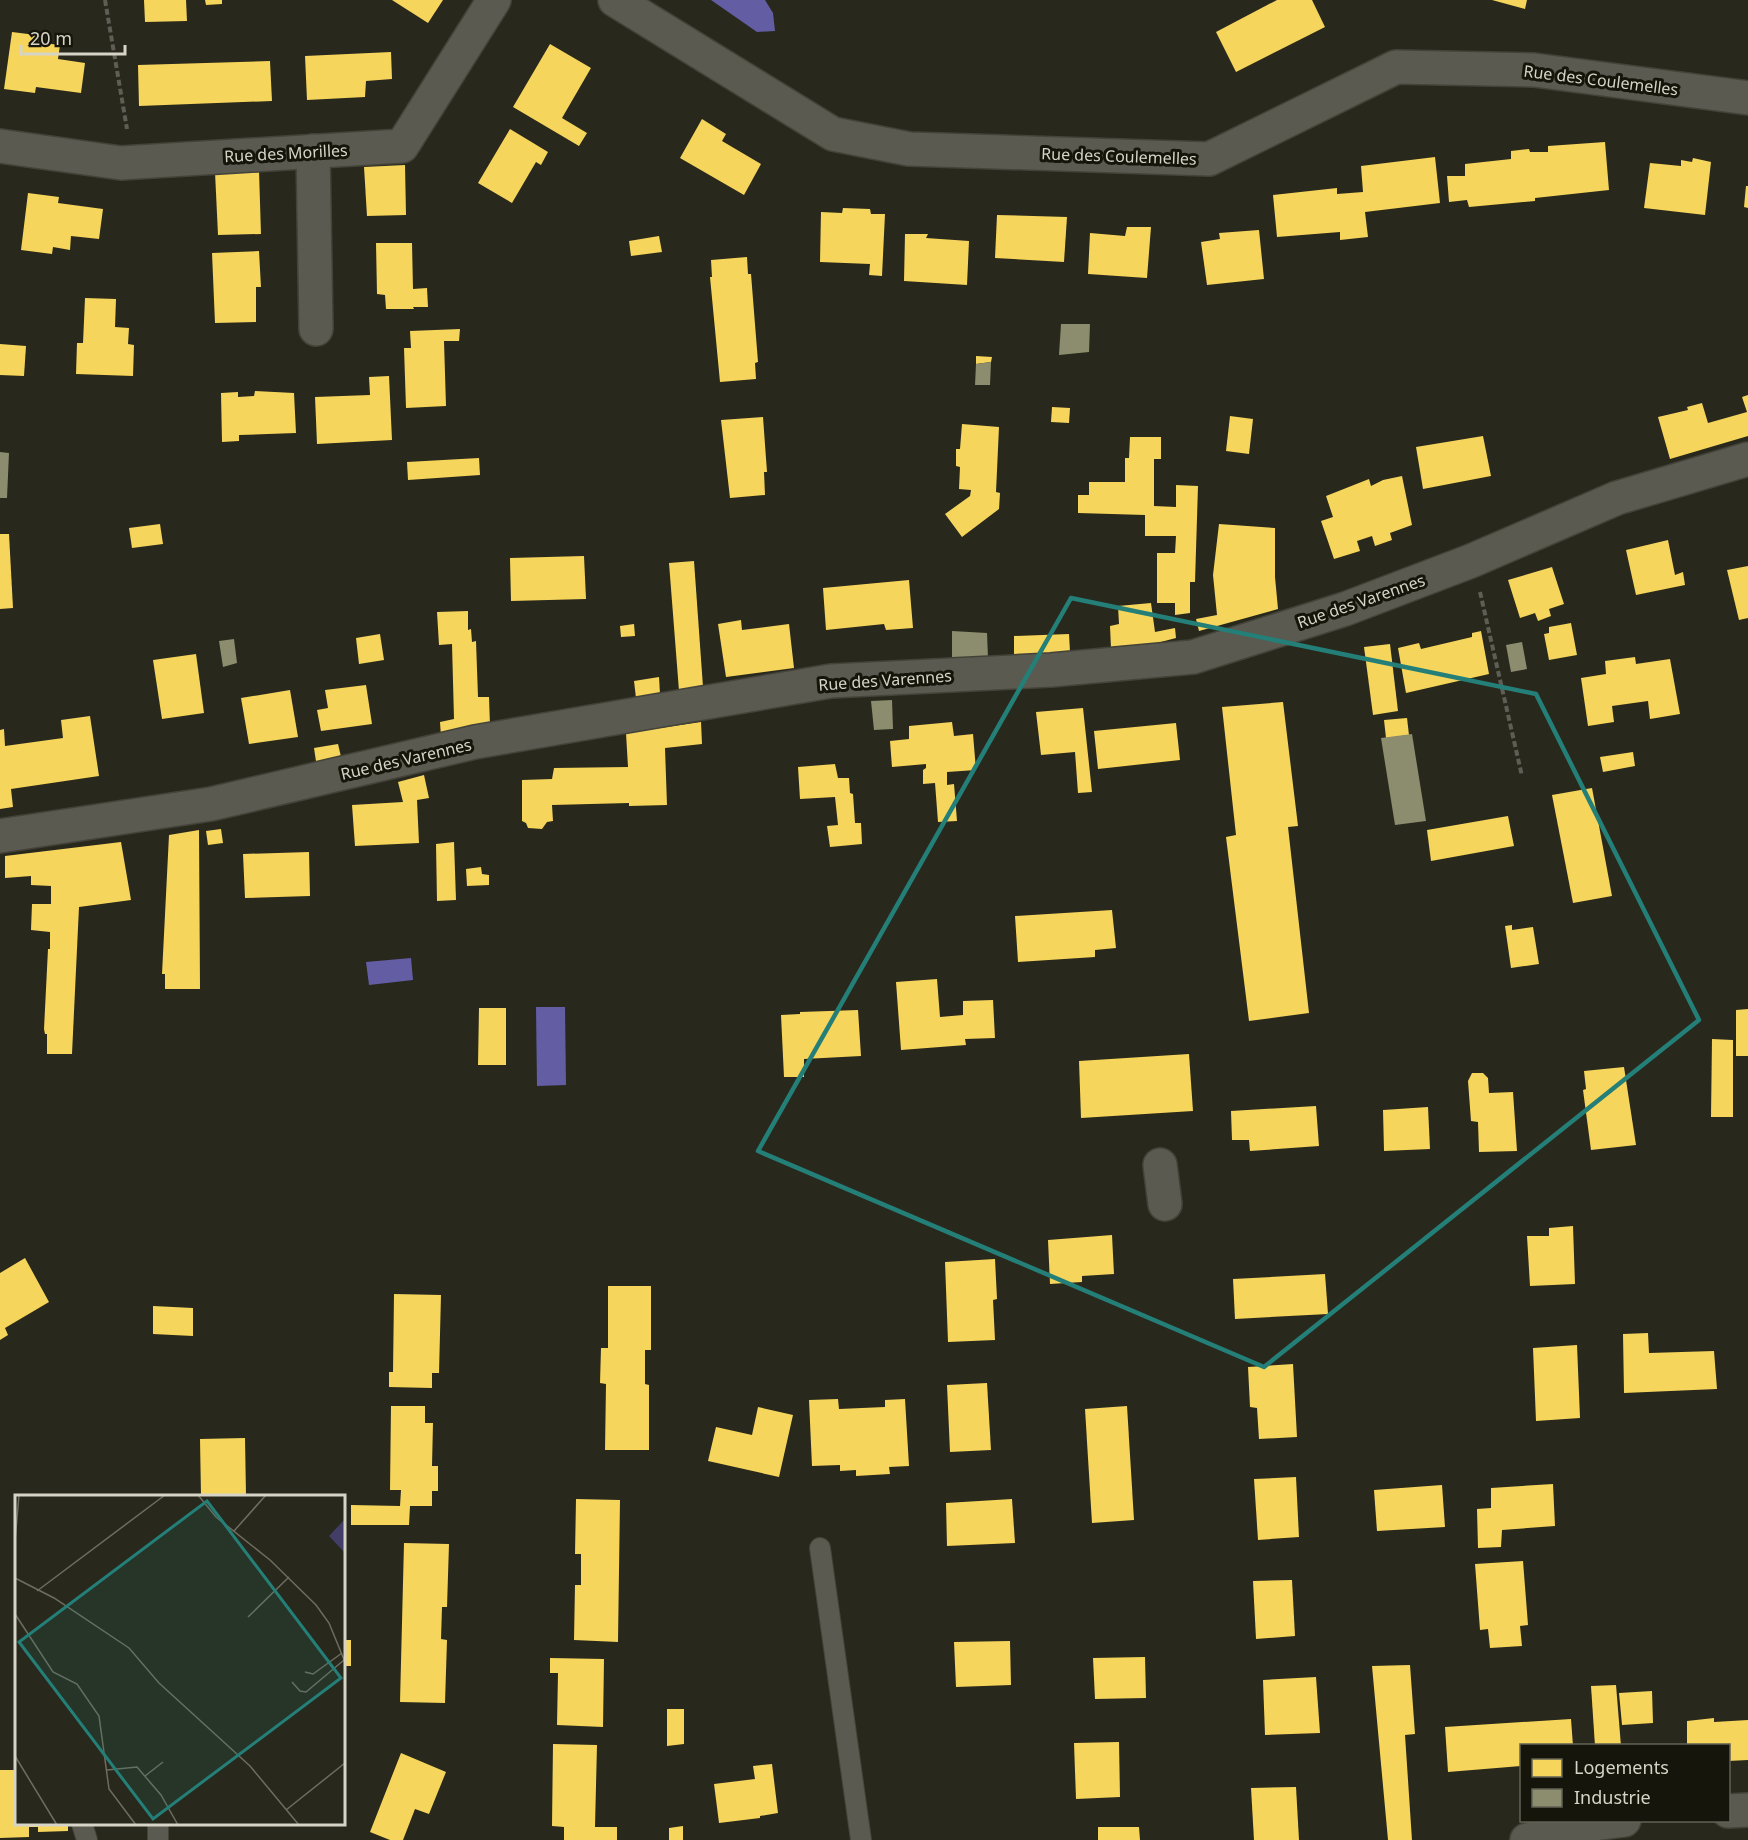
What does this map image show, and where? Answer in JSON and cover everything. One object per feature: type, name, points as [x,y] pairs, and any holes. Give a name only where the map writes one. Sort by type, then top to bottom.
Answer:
[{"type":"street","name":"Rue des Morilles","points":[[0,146],[121,163],[402,146],[494,0]]},
{"type":"street","name":"Rue des Coulemelles","points":[[615,0],[833,134],[909,149],[1209,159],[1396,67],[1534,70],[1748,98]]},
{"type":"street","points":[[313,151],[316,329]]},
{"type":"street","name":"Rue des Varennes","points":[[0,836],[211,804],[475,742],[831,681],[1051,670],[1193,657],[1345,609],[1471,561],[1617,498],[1748,459]]},
{"type":"street","points":[[1160,1165],[1165,1203]]},
{"type":"street","points":[[1730,1811],[1748,1810]]},
{"type":"street","points":[[1527,1840],[1612,1822]]},
{"type":"lane","points":[[820,1548],[861,1840]]},
{"type":"lane","points":[[82,1825],[87,1840]]},
{"type":"path","points":[[105,0],[133,162]]},
{"type":"path","points":[[1471,561],[1522,776]]},
{"type":"highlighted area","points":[[1071,598],[1536,694],[1699,1020],[1264,1367],[758,1151]]},
{"type":"shaded area","points":[[711,0],[765,0],[773,13],[775,31],[757,32]]},
{"type":"shaded area","points":[[411,958],[413,980],[369,985],[366,962]]},
{"type":"shaded area","points":[[536,1007],[565,1007],[566,1085],[537,1086]]},
{"type":"building: Logements","points":[[144,0],[186,0],[187,21],[145,22]]},
{"type":"building: Logements","points":[[205,0],[222,0],[222,4],[206,5]]},
{"type":"building: Logements","points":[[392,0],[443,0],[428,23]]},
{"type":"building: Logements","points":[[1277,0],[1312,0],[1325,27],[1236,72],[1216,32]]},
{"type":"building: Logements","points":[[1492,0],[1527,0],[1525,9]]},
{"type":"building: Logements","points":[[12,32],[44,36],[43,43],[60,45],[58,59],[85,63],[81,93],[36,87],[35,93],[4,89]]},
{"type":"building: Logements","points":[[550,44],[591,68],[562,118],[587,133],[579,146],[513,107]]},
{"type":"building: Logements","points":[[391,52],[392,79],[366,81],[365,97],[307,100],[305,56]]},
{"type":"building: Logements","points":[[270,61],[272,101],[139,106],[138,65]]},
{"type":"building: Logements","points":[[702,119],[726,134],[722,141],[761,164],[744,195],[680,158]]},
{"type":"building: Logements","points":[[510,129],[548,152],[541,165],[536,162],[512,203],[478,183]]},
{"type":"building: Logements","points":[[1605,142],[1609,190],[1535,198],[1535,201],[1469,207],[1467,200],[1449,202],[1447,176],[1465,176],[1465,164],[1511,159],[1511,151],[1529,149],[1530,152],[1548,152],[1548,146]]},
{"type":"building: Logements","points":[[1435,157],[1440,203],[1365,212],[1368,237],[1340,240],[1340,232],[1277,237],[1273,195],[1337,188],[1337,194],[1363,192],[1361,166]]},
{"type":"building: Logements","points":[[1693,158],[1711,162],[1705,215],[1644,208],[1650,163],[1681,166],[1681,160],[1692,162]]},
{"type":"building: Logements","points":[[405,165],[406,215],[367,216],[364,167]]},
{"type":"building: Logements","points":[[259,171],[261,234],[218,235],[215,172]]},
{"type":"building: Logements","points":[[1746,186],[1748,186],[1748,208],[1744,207]]},
{"type":"building: Logements","points":[[28,193],[59,197],[58,203],[103,209],[99,239],[71,236],[70,250],[53,247],[52,254],[21,250]]},
{"type":"building: Logements","points":[[843,208],[870,209],[871,214],[885,214],[882,276],[869,275],[870,264],[820,262],[821,212],[842,213]]},
{"type":"building: Logements","points":[[997,215],[1067,217],[1064,262],[995,258]]},
{"type":"building: Logements","points":[[1127,227],[1151,227],[1147,278],[1088,274],[1090,233],[1125,236]]},
{"type":"building: Logements","points":[[1259,230],[1264,279],[1207,285],[1201,242],[1220,239],[1219,233]]},
{"type":"building: Logements","points":[[905,234],[928,234],[926,238],[969,241],[967,285],[904,281]]},
{"type":"building: Logements","points":[[659,236],[662,252],[631,256],[629,241]]},
{"type":"building: Logements","points":[[376,243],[412,243],[413,289],[427,288],[428,307],[386,309],[385,295],[377,294]]},
{"type":"building: Logements","points":[[259,251],[261,287],[256,287],[256,322],[215,323],[212,253]]},
{"type":"building: Logements","points":[[747,257],[748,274],[751,274],[758,362],[755,363],[756,379],[720,382],[710,277],[712,277],[711,260]]},
{"type":"building: Logements","points":[[85,298],[116,299],[115,327],[129,328],[128,344],[134,345],[133,376],[76,374],[77,343],[83,343]]},
{"type":"building: Logements","points":[[460,329],[459,341],[444,341],[446,406],[406,408],[404,348],[411,348],[410,331]]},
{"type":"building: Logements","points":[[0,344],[26,346],[24,376],[0,375]]},
{"type":"building: Logements","points":[[976,356],[992,357],[991,362],[976,364]]},
{"type":"building: Logements","points":[[389,376],[392,440],[317,444],[315,397],[370,395],[369,377]]},
{"type":"building: Logements","points":[[255,391],[294,393],[296,433],[239,435],[239,441],[222,442],[221,393],[238,392],[238,397],[254,396]]},
{"type":"building: Logements","points":[[1748,395],[1748,436],[1670,459],[1658,417],[1688,410],[1687,407],[1702,403],[1708,423],[1747,412],[1742,397]]},
{"type":"building: Logements","points":[[1052,407],[1070,408],[1069,423],[1051,422]]},
{"type":"building: Logements","points":[[1230,416],[1253,419],[1249,454],[1226,451]]},
{"type":"building: Logements","points":[[763,417],[767,472],[764,472],[765,495],[730,498],[721,420]]},
{"type":"building: Logements","points":[[962,424],[999,427],[996,492],[1000,493],[999,509],[962,537],[945,514],[970,496],[971,490],[959,489],[960,467],[956,466],[956,449],[960,449]]},
{"type":"building: Logements","points":[[1483,436],[1491,476],[1423,489],[1416,447]]},
{"type":"building: Logements","points":[[1130,437],[1161,437],[1161,459],[1154,459],[1154,506],[1176,507],[1176,485],[1198,486],[1195,582],[1190,582],[1190,613],[1175,615],[1175,603],[1157,603],[1157,553],[1175,553],[1176,536],[1145,536],[1145,515],[1078,513],[1078,495],[1089,495],[1089,482],[1125,482],[1125,458],[1129,458]]},
{"type":"building: Logements","points":[[479,458],[480,475],[408,480],[407,462]]},
{"type":"building: Logements","points":[[1402,476],[1412,525],[1390,533],[1392,540],[1375,546],[1372,536],[1357,541],[1360,551],[1334,559],[1321,521],[1333,517],[1326,496],[1369,479],[1371,486],[1383,480]]},
{"type":"building: Logements","points":[[160,524],[163,544],[132,548],[129,528]]},
{"type":"building: Logements","points":[[1219,524],[1275,528],[1275,577],[1278,609],[1199,631],[1196,619],[1217,615],[1213,575]]},
{"type":"building: Logements","points":[[0,534],[9,534],[13,608],[0,609]]},
{"type":"building: Logements","points":[[1668,540],[1675,575],[1683,572],[1685,585],[1636,595],[1626,550]]},
{"type":"building: Logements","points":[[584,556],[586,599],[511,601],[510,558]]},
{"type":"building: Logements","points":[[694,561],[703,687],[679,691],[669,563]]},
{"type":"building: Logements","points":[[1748,566],[1748,618],[1739,620],[1727,570]]},
{"type":"building: Logements","points":[[1552,567],[1564,604],[1549,609],[1551,616],[1538,621],[1535,613],[1520,618],[1508,580]]},
{"type":"building: Logements","points":[[909,580],[913,628],[886,630],[884,624],[826,630],[823,588]]},
{"type":"building: Logements","points":[[1151,603],[1155,632],[1175,628],[1176,638],[1153,644],[1111,648],[1110,626],[1119,624],[1118,606]]},
{"type":"building: Logements","points":[[468,611],[468,630],[471,629],[472,642],[476,641],[478,697],[489,697],[490,726],[441,737],[440,722],[454,719],[452,644],[439,645],[437,612]]},
{"type":"building: Logements","points":[[741,620],[742,630],[789,624],[794,668],[726,677],[718,624]]},
{"type":"building: Logements","points":[[1571,623],[1577,655],[1549,660],[1544,634],[1549,633],[1549,627]]},
{"type":"building: Logements","points":[[634,624],[635,636],[621,637],[620,626]]},
{"type":"building: Logements","points":[[1481,631],[1489,674],[1406,693],[1398,648],[1419,643],[1421,649],[1472,637],[1472,633]]},
{"type":"building: Logements","points":[[380,634],[384,660],[359,664],[356,638]]},
{"type":"building: Logements","points":[[1069,634],[1070,652],[1014,659],[1014,636]]},
{"type":"building: Logements","points":[[1390,644],[1398,711],[1373,715],[1364,647]]},
{"type":"building: Logements","points":[[196,654],[204,713],[162,719],[153,660]]},
{"type":"building: Logements","points":[[1635,657],[1636,664],[1670,659],[1680,714],[1650,719],[1648,701],[1612,706],[1614,722],[1588,726],[1581,678],[1606,674],[1605,661]]},
{"type":"building: Logements","points":[[659,677],[660,694],[636,698],[634,681]]},
{"type":"building: Logements","points":[[366,685],[372,724],[321,731],[317,710],[328,708],[325,690]]},
{"type":"building: Logements","points":[[290,690],[298,737],[249,744],[241,698]]},
{"type":"building: Logements","points":[[1283,702],[1298,826],[1288,827],[1309,1013],[1249,1021],[1226,837],[1236,835],[1222,707]]},
{"type":"building: Logements","points":[[1083,708],[1092,792],[1078,793],[1075,752],[1041,755],[1036,712]]},
{"type":"building: Logements","points":[[90,716],[99,776],[11,789],[13,807],[0,809],[0,730],[4,729],[5,746],[63,738],[61,720]]},
{"type":"building: Logements","points":[[1407,718],[1409,735],[1386,738],[1384,720]]},
{"type":"building: Logements","points":[[701,722],[702,744],[665,748],[667,805],[629,806],[629,803],[552,805],[553,821],[547,822],[542,829],[528,828],[522,821],[522,780],[552,779],[554,768],[628,767],[626,733]]},
{"type":"building: Logements","points":[[952,722],[954,736],[973,734],[976,770],[947,772],[947,785],[954,784],[957,821],[938,822],[935,783],[923,784],[923,770],[926,764],[892,767],[890,741],[909,739],[909,726]]},
{"type":"building: Logements","points":[[1176,723],[1180,760],[1098,769],[1094,731]]},
{"type":"building: Logements","points":[[338,744],[342,761],[317,768],[314,748]]},
{"type":"building: Logements","points":[[1633,752],[1635,766],[1603,772],[1600,757]]},
{"type":"building: Logements","points":[[835,764],[838,778],[849,778],[850,793],[853,794],[855,823],[861,823],[862,844],[830,847],[827,826],[838,825],[835,797],[800,799],[798,767]]},
{"type":"building: Logements","points":[[424,775],[429,798],[417,800],[419,843],[355,846],[352,805],[403,802],[398,782]]},
{"type":"building: Logements","points":[[1592,788],[1612,896],[1573,903],[1552,795]]},
{"type":"building: Logements","points":[[1508,816],[1514,846],[1431,861],[1427,830]]},
{"type":"building: Logements","points":[[221,829],[223,843],[208,845],[206,831]]},
{"type":"building: Logements","points":[[199,830],[200,989],[165,989],[165,974],[162,974],[169,835]]},
{"type":"building: Logements","points":[[121,842],[131,900],[79,907],[72,1054],[47,1054],[47,1034],[44,1029],[50,932],[31,930],[32,904],[51,904],[51,886],[31,885],[31,876],[5,878],[5,856]]},
{"type":"building: Logements","points":[[454,842],[456,900],[437,901],[436,844]]},
{"type":"building: Logements","points":[[309,852],[310,896],[245,898],[243,854]]},
{"type":"building: Logements","points":[[481,867],[482,874],[489,875],[489,885],[467,886],[466,869]]},
{"type":"building: Logements","points":[[1112,910],[1116,948],[1095,950],[1095,957],[1018,962],[1015,916]]},
{"type":"building: Logements","points":[[1512,925],[1512,930],[1533,927],[1539,964],[1511,968],[1505,926]]},
{"type":"building: Logements","points":[[937,979],[940,1017],[963,1015],[963,1001],[993,1000],[995,1038],[965,1039],[966,1045],[901,1050],[896,982]]},
{"type":"building: Logements","points":[[479,1008],[506,1008],[506,1065],[478,1065]]},
{"type":"building: Logements","points":[[1748,1009],[1748,1056],[1736,1056],[1736,1010]]},
{"type":"building: Logements","points":[[858,1010],[861,1056],[804,1059],[804,1077],[784,1077],[781,1015]]},
{"type":"building: Logements","points":[[1712,1039],[1733,1040],[1733,1117],[1711,1117]]},
{"type":"building: Logements","points":[[1189,1054],[1193,1111],[1081,1118],[1079,1061]]},
{"type":"building: Logements","points":[[1624,1067],[1636,1145],[1591,1150],[1583,1090],[1586,1089],[1584,1071]]},
{"type":"building: Logements","points":[[1472,1073],[1483,1073],[1488,1078],[1489,1093],[1513,1092],[1517,1151],[1479,1152],[1478,1122],[1471,1121],[1468,1081]]},
{"type":"building: Logements","points":[[1316,1106],[1319,1146],[1250,1151],[1249,1140],[1232,1140],[1231,1111]]},
{"type":"building: Logements","points":[[1428,1107],[1430,1149],[1384,1151],[1383,1110]]},
{"type":"building: Logements","points":[[1573,1226],[1575,1284],[1530,1286],[1527,1236],[1549,1236],[1549,1228]]},
{"type":"building: Logements","points":[[1112,1235],[1114,1274],[1082,1276],[1082,1282],[1050,1284],[1048,1240]]},
{"type":"building: Logements","points":[[25,1258],[49,1302],[5,1328],[8,1335],[0,1340],[0,1273]]},
{"type":"building: Logements","points":[[995,1259],[997,1299],[993,1300],[995,1340],[948,1342],[945,1262]]},
{"type":"building: Logements","points":[[1325,1274],[1328,1314],[1235,1319],[1233,1279]]},
{"type":"building: Logements","points":[[608,1286],[651,1286],[651,1350],[645,1350],[645,1384],[649,1385],[649,1450],[605,1450],[606,1384],[600,1383],[601,1348],[608,1348]]},
{"type":"building: Logements","points":[[394,1294],[441,1295],[439,1373],[432,1373],[432,1388],[389,1387],[389,1372],[393,1372]]},
{"type":"building: Logements","points":[[153,1306],[193,1308],[193,1336],[153,1334]]},
{"type":"building: Logements","points":[[1648,1333],[1649,1353],[1714,1351],[1717,1389],[1624,1393],[1623,1334]]},
{"type":"building: Logements","points":[[1577,1345],[1580,1418],[1536,1421],[1533,1348]]},
{"type":"building: Logements","points":[[1293,1364],[1297,1437],[1259,1439],[1257,1408],[1250,1407],[1248,1367]]},
{"type":"building: Logements","points":[[987,1383],[991,1450],[950,1452],[947,1385]]},
{"type":"building: Logements","points":[[838,1399],[839,1409],[885,1407],[885,1400],[905,1399],[909,1466],[889,1467],[890,1474],[856,1476],[856,1470],[840,1471],[840,1465],[812,1466],[809,1400]]},
{"type":"building: Logements","points":[[391,1406],[425,1406],[425,1423],[433,1423],[432,1466],[438,1466],[438,1491],[432,1491],[432,1506],[410,1506],[409,1525],[351,1525],[351,1505],[400,1506],[401,1490],[390,1490]]},
{"type":"building: Logements","points":[[1127,1406],[1134,1520],[1092,1523],[1085,1409]]},
{"type":"building: Logements","points":[[758,1407],[793,1415],[779,1477],[708,1461],[716,1427],[752,1435]]},
{"type":"building: Logements","points":[[245,1438],[246,1495],[201,1495],[200,1439]]},
{"type":"building: Logements","points":[[1296,1477],[1299,1537],[1258,1540],[1254,1479]]},
{"type":"building: Logements","points":[[1553,1484],[1555,1526],[1502,1530],[1501,1547],[1478,1548],[1477,1509],[1491,1508],[1491,1488]]},
{"type":"building: Logements","points":[[1442,1485],[1445,1527],[1377,1531],[1374,1490]]},
{"type":"building: Logements","points":[[576,1499],[620,1500],[618,1642],[574,1640],[575,1585],[581,1585],[581,1554],[575,1554]]},
{"type":"building: Logements","points":[[1012,1499],[1015,1543],[947,1546],[946,1503]]},
{"type":"building: Logements","points":[[404,1543],[449,1544],[447,1607],[442,1607],[441,1639],[447,1640],[445,1703],[400,1702]]},
{"type":"building: Logements","points":[[1523,1561],[1528,1625],[1520,1626],[1522,1646],[1490,1648],[1488,1629],[1480,1630],[1475,1564]]},
{"type":"building: Logements","points":[[1292,1580],[1295,1636],[1256,1639],[1253,1581]]},
{"type":"building: Logements","points":[[345,1640],[351,1640],[351,1666],[345,1666]]},
{"type":"building: Logements","points":[[1010,1641],[1011,1685],[956,1687],[954,1642]]},
{"type":"building: Logements","points":[[1145,1657],[1146,1698],[1095,1699],[1093,1658]]},
{"type":"building: Logements","points":[[550,1658],[604,1659],[603,1727],[557,1725],[558,1673],[550,1673]]},
{"type":"building: Logements","points":[[1410,1665],[1415,1734],[1405,1735],[1412,1840],[1388,1840],[1372,1666]]},
{"type":"building: Logements","points":[[1316,1677],[1320,1733],[1265,1735],[1263,1680]]},
{"type":"building: Logements","points":[[1616,1685],[1621,1744],[1595,1744],[1591,1686]]},
{"type":"building: Logements","points":[[1652,1691],[1653,1723],[1622,1725],[1619,1693]]},
{"type":"building: Logements","points":[[667,1709],[684,1709],[684,1744],[667,1746]]},
{"type":"building: Logements","points":[[1714,1718],[1714,1722],[1748,1720],[1748,1760],[1730,1761],[1730,1744],[1687,1744],[1687,1721]]},
{"type":"building: Logements","points":[[1571,1719],[1573,1744],[1520,1744],[1520,1766],[1448,1772],[1445,1727]]},
{"type":"building: Logements","points":[[1119,1742],[1120,1797],[1076,1799],[1074,1743]]},
{"type":"building: Logements","points":[[553,1744],[597,1745],[595,1827],[617,1827],[617,1840],[564,1840],[564,1827],[552,1826]]},
{"type":"building: Logements","points":[[401,1753],[446,1772],[429,1814],[415,1809],[403,1840],[390,1840],[370,1832]]},
{"type":"building: Logements","points":[[772,1764],[778,1813],[760,1816],[760,1818],[719,1823],[714,1784],[755,1779],[753,1766]]},
{"type":"building: Logements","points":[[0,1770],[15,1770],[15,1825],[68,1825],[68,1831],[38,1832],[38,1827],[29,1827],[29,1837],[0,1838]]},
{"type":"building: Logements","points":[[1296,1787],[1299,1840],[1254,1840],[1251,1788]]},
{"type":"building: Logements","points":[[683,1826],[683,1840],[669,1840],[669,1828]]},
{"type":"building: Logements","points":[[1098,1827],[1139,1827],[1140,1840],[1098,1840]]},
{"type":"building: Industrie","points":[[1061,324],[1090,324],[1089,352],[1059,355]]},
{"type":"building: Industrie","points":[[991,362],[990,385],[975,385],[976,364]]},
{"type":"building: Industrie","points":[[0,452],[9,453],[7,498],[0,498]]},
{"type":"building: Industrie","points":[[952,631],[987,633],[988,658],[952,658]]},
{"type":"building: Industrie","points":[[234,639],[237,663],[223,667],[219,641]]},
{"type":"building: Industrie","points":[[1522,642],[1527,669],[1511,672],[1506,645]]},
{"type":"building: Industrie","points":[[892,700],[893,729],[874,730],[871,701]]},
{"type":"building: Industrie","points":[[1412,734],[1426,821],[1395,825],[1381,738]]}]
